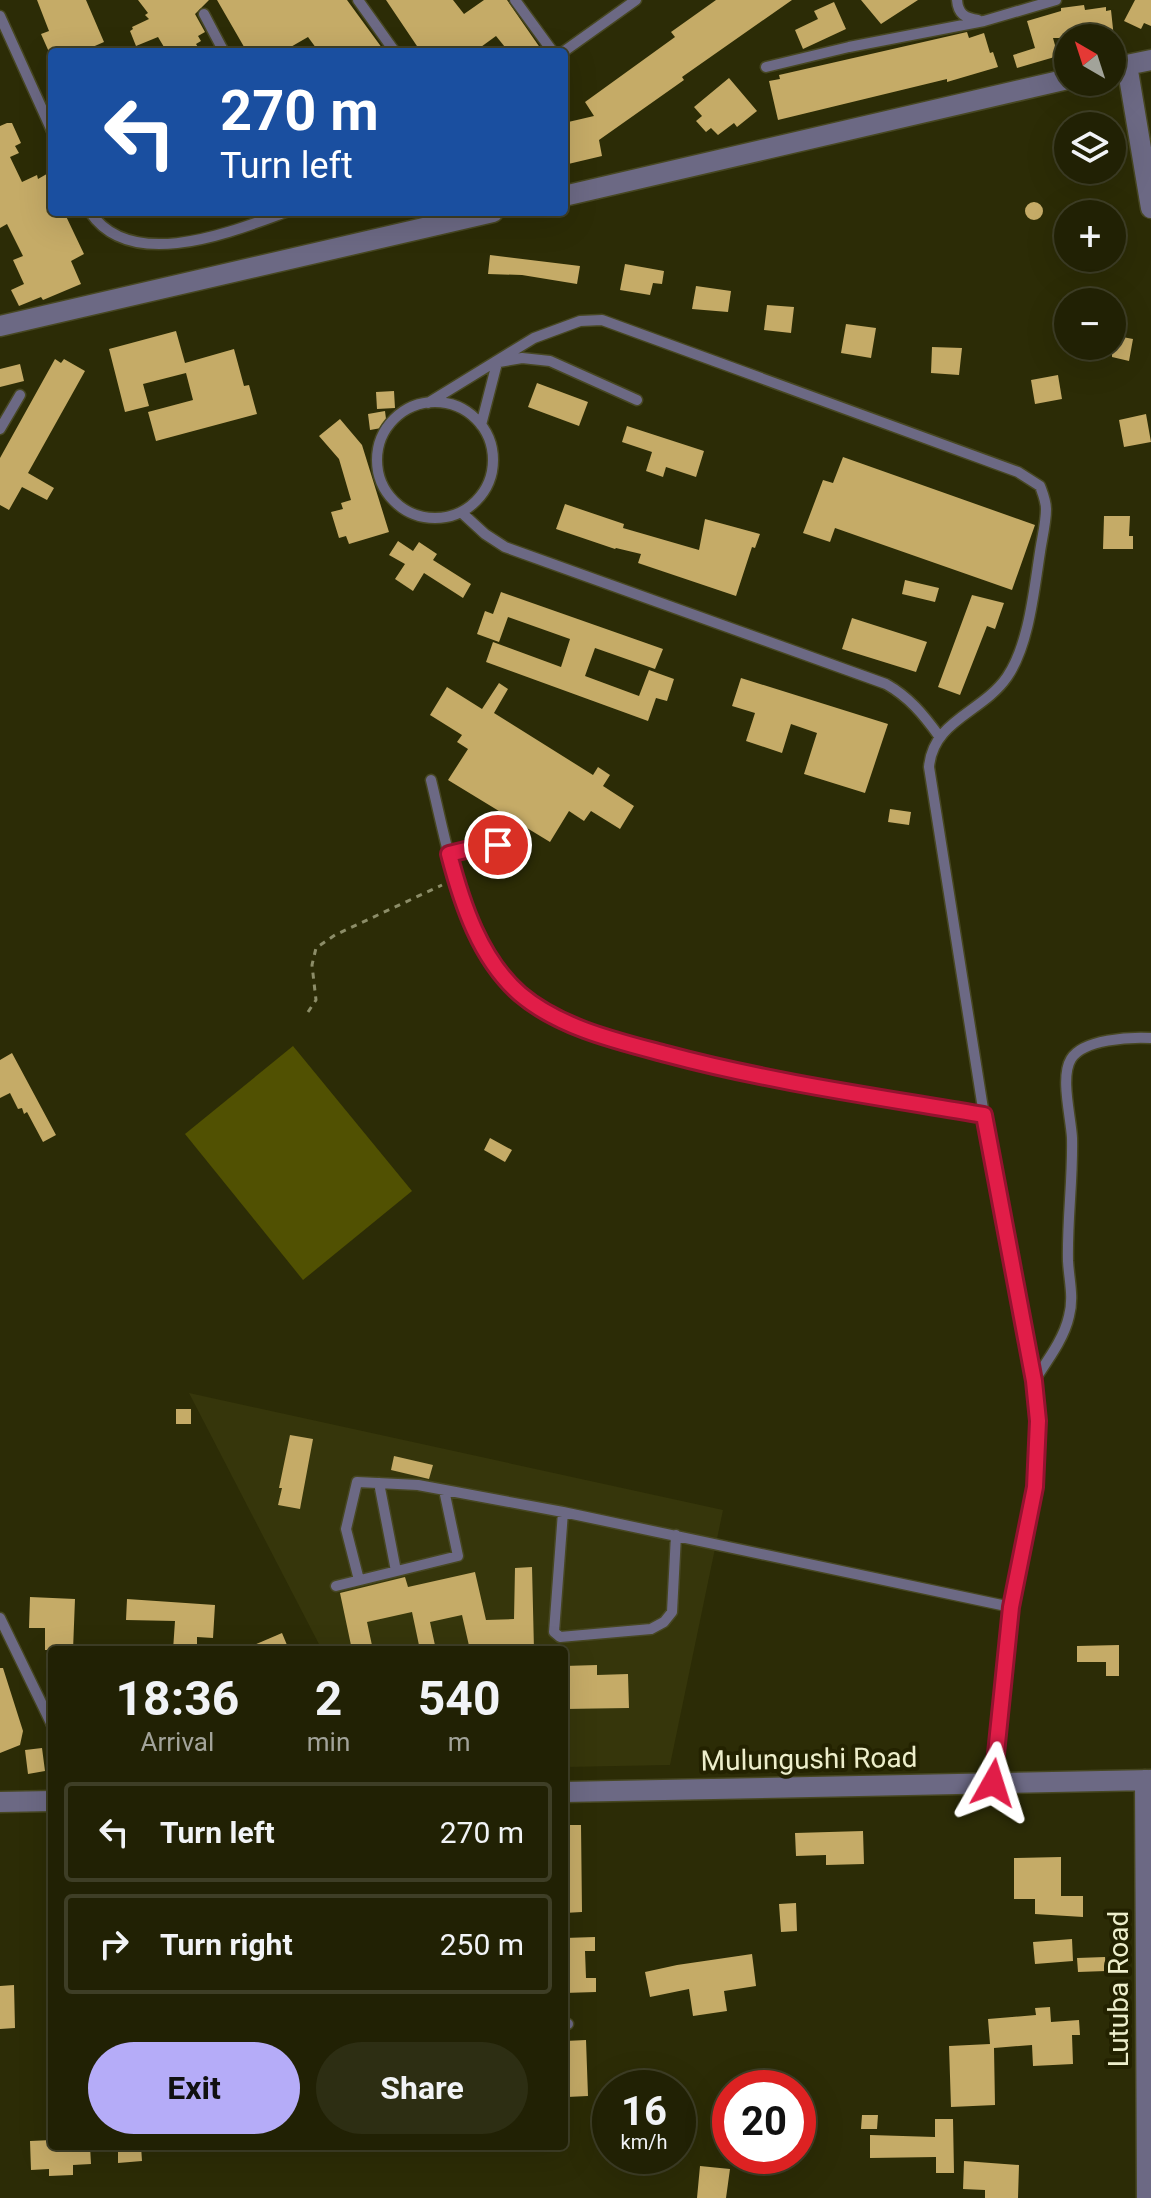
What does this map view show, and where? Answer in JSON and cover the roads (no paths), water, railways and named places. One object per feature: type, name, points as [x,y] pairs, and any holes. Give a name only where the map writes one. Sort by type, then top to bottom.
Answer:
[{"type":"street","points":[[1126,65],[1151,60]]},
{"type":"street","points":[[568,195],[1054,82]]},
{"type":"street","points":[[1126,96],[1151,208]]},
{"type":"street","points":[[0,326],[476,216]]},
{"type":"street","name":"Mulungushi Road","points":[[568,1792],[1148,1780]]},
{"type":"street","name":"Lutuba Road","points":[[1147,2198],[1148,1780]]},
{"type":"street","points":[[0,1802],[48,1801]]},
{"type":"lane","points":[[358,0],[392,48]]},
{"type":"lane","points":[[515,0],[550,48]]},
{"type":"lane","points":[[568,48],[636,0]]},
{"type":"lane","points":[[957,0],[959,11],[967,18],[984,21]]},
{"type":"lane","points":[[766,67],[849,47],[984,21],[1035,2],[1056,0]]},
{"type":"lane","points":[[204,14],[222,48]]},
{"type":"lane","points":[[0,16],[48,122]]},
{"type":"lane","points":[[94,216],[107,231],[122,240],[156,244],[200,239],[275,216]]},
{"type":"lane","points":[[428,403],[448,404],[467,412],[481,425],[491,443],[493,463],[488,483],[477,500],[461,512],[444,518],[425,518],[407,512],[393,501],[382,486],[377,468],[377,450],[384,433],[403,413],[428,403],[534,338],[580,321],[602,320],[1018,472],[1040,486],[1047,510],[1027,624],[1016,661],[990,696],[939,736],[931,752],[929,767],[984,1115],[1034,1381],[1038,1421],[1035,1487],[1011,1607],[993,1783]]},
{"type":"lane","points":[[497,363],[522,358],[550,361],[637,400]]},
{"type":"lane","points":[[481,425],[497,363]]},
{"type":"lane","points":[[0,429],[20,395]]},
{"type":"lane","points":[[461,512],[505,547],[886,684],[912,702],[939,736]]},
{"type":"lane","points":[[431,780],[456,881],[469,918],[501,974],[520,994],[546,1011],[569,1023],[626,1043],[719,1068],[984,1115]]},
{"type":"lane","points":[[449,854],[498,845]]},
{"type":"lane","points":[[1034,1381],[1066,1328],[1072,1298],[1068,1251],[1072,1138],[1066,1077],[1069,1062],[1078,1051],[1087,1047],[1121,1038],[1151,1038]]},
{"type":"lane","points":[[359,1580],[346,1529],[357,1482],[444,1490],[563,1512],[1011,1607]]},
{"type":"lane","points":[[379,1483],[396,1571]]},
{"type":"lane","points":[[336,1586],[458,1556],[444,1490]]},
{"type":"lane","points":[[563,1512],[554,1632],[560,1637],[651,1629],[664,1622],[672,1612],[676,1535]]},
{"type":"lane","points":[[0,1618],[48,1717]]}]
